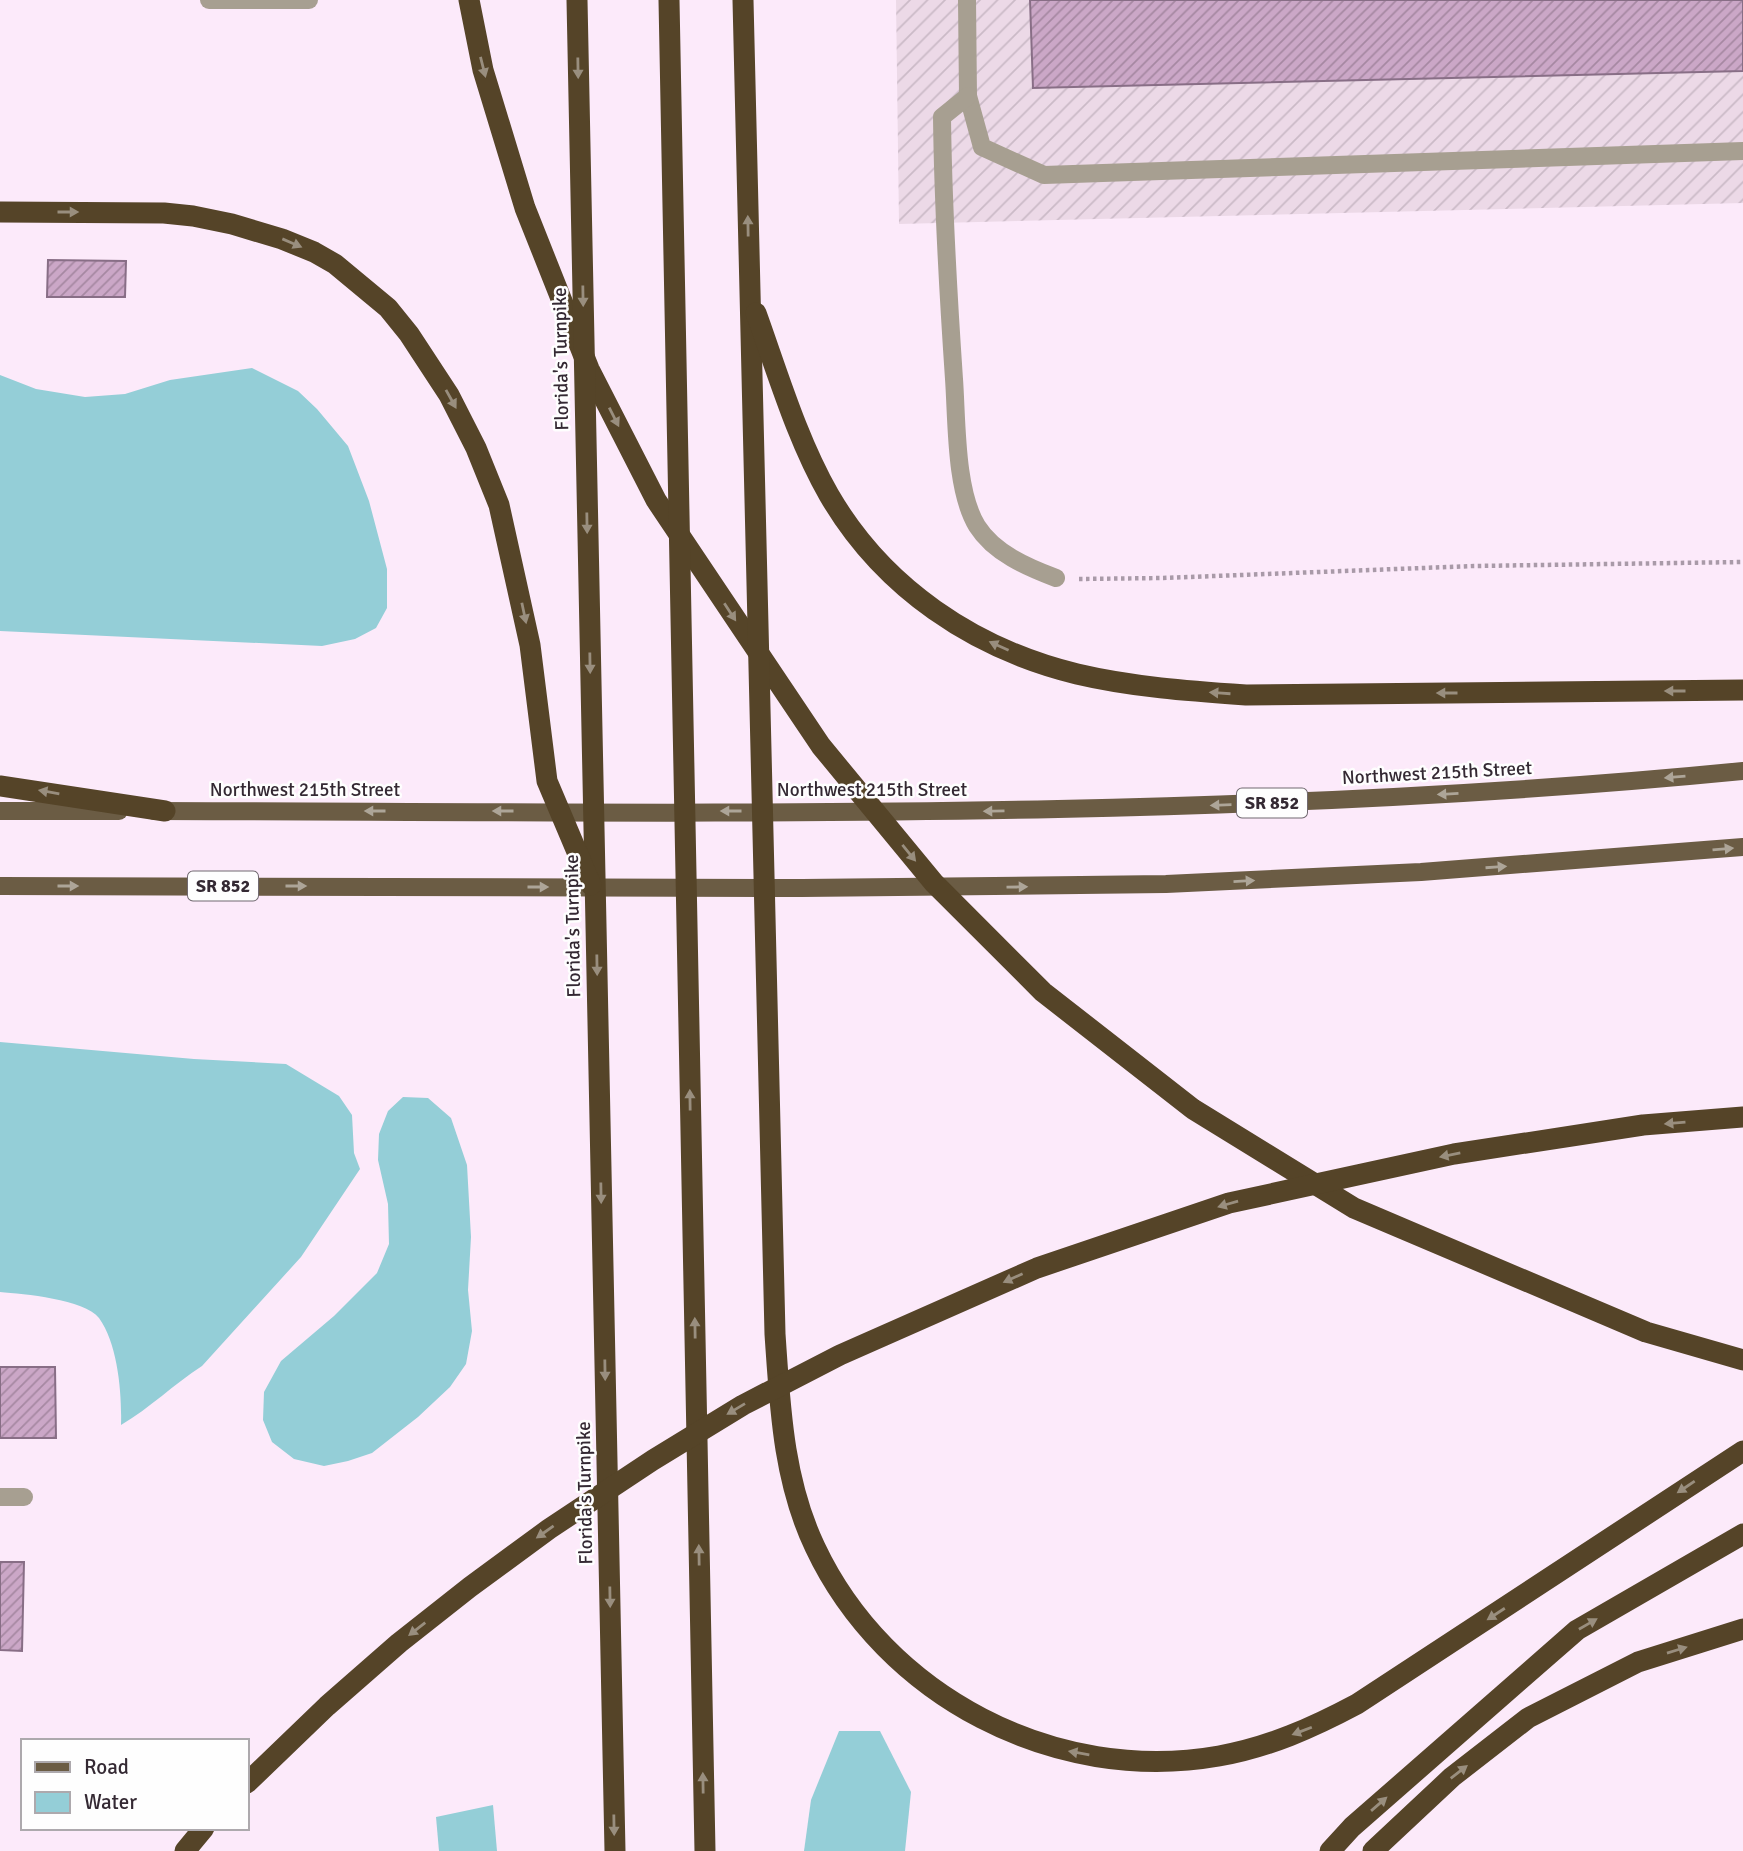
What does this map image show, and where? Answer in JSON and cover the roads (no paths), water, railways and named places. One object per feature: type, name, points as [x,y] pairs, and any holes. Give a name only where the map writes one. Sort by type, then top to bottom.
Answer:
[{"type":"highway","points":[[469,0],[483,70],[525,208],[589,369],[656,500],[821,746],[934,883],[1044,992],[1182,1101],[1354,1208],[1646,1332],[1743,1360]]},
{"type":"highway","name":"Florida's Turnpike","points":[[577,0],[615,1851]]},
{"type":"highway","points":[[669,0],[705,1851]]},
{"type":"highway","points":[[743,0],[775,1334],[780,1412],[787,1458],[799,1505],[814,1546],[837,1588],[867,1629],[934,1690],[981,1719],[1024,1738],[1067,1751],[1116,1759],[1167,1761],[1217,1756],[1260,1746],[1308,1730],[1357,1704],[1743,1451]]},
{"type":"highway","points":[[0,212],[164,213],[232,224],[314,252],[335,264],[388,308],[410,334],[449,395],[476,448],[499,505],[530,645],[547,781],[596,897]]},
{"type":"highway","points":[[749,295],[810,457],[852,532],[906,590],[944,618],[1028,659],[1076,674],[1125,683],[1183,691],[1246,695],[1743,690]]},
{"type":"highway","points":[[0,786],[165,811]]},
{"type":"highway","points":[[248,1782],[277,1752],[399,1643],[549,1529],[653,1460],[743,1405],[840,1355],[1037,1268],[1229,1203],[1454,1154],[1643,1125],[1743,1117]]},
{"type":"highway","points":[[1330,1851],[1352,1827],[1577,1630],[1743,1534]]},
{"type":"highway","points":[[1373,1851],[1452,1777],[1528,1718],[1638,1662],[1743,1629]]},
{"type":"highway","points":[[185,1851],[202,1830]]},
{"type":"main road","name":"Northwest 215th Street","points":[[0,811],[981,811],[1249,804],[1468,793],[1743,771]]},
{"type":"main road","name":"SR 852","points":[[0,886],[994,887],[1230,881],[1536,865],[1743,848]]},
{"type":"street","points":[[209,0],[309,0]]},
{"type":"street","points":[[967,0],[968,96],[982,147],[1044,175],[1743,151]]},
{"type":"street","points":[[968,96],[942,117],[943,206],[964,491],[977,525],[994,545],[1025,567],[1056,578]]},
{"type":"street","points":[[0,1497],[24,1497]]},
{"type":"water","points":[[252,368],[298,391],[348,446],[369,501],[387,569],[387,608],[376,628],[355,639],[322,646],[0,631],[0,375],[36,389],[85,397],[125,394],[170,380]]},
{"type":"water","points":[[0,1042],[286,1064],[339,1096],[352,1115],[354,1153],[360,1169],[301,1257],[202,1366],[121,1425],[121,1399],[115,1355],[99,1318],[81,1306],[67,1302],[0,1292]]},
{"type":"water","points":[[403,1097],[428,1098],[451,1118],[467,1165],[471,1237],[468,1290],[472,1331],[466,1364],[450,1387],[418,1417],[372,1453],[324,1466],[294,1459],[272,1442],[263,1420],[264,1392],[281,1361],[334,1316],[377,1273],[389,1244],[388,1204],[378,1160],[379,1134],[388,1111]]},
{"type":"water","points":[[839,1731],[880,1731],[911,1792],[905,1851],[804,1851],[811,1800]]},
{"type":"water","points":[[493,1805],[497,1851],[439,1851],[436,1817]]}]
